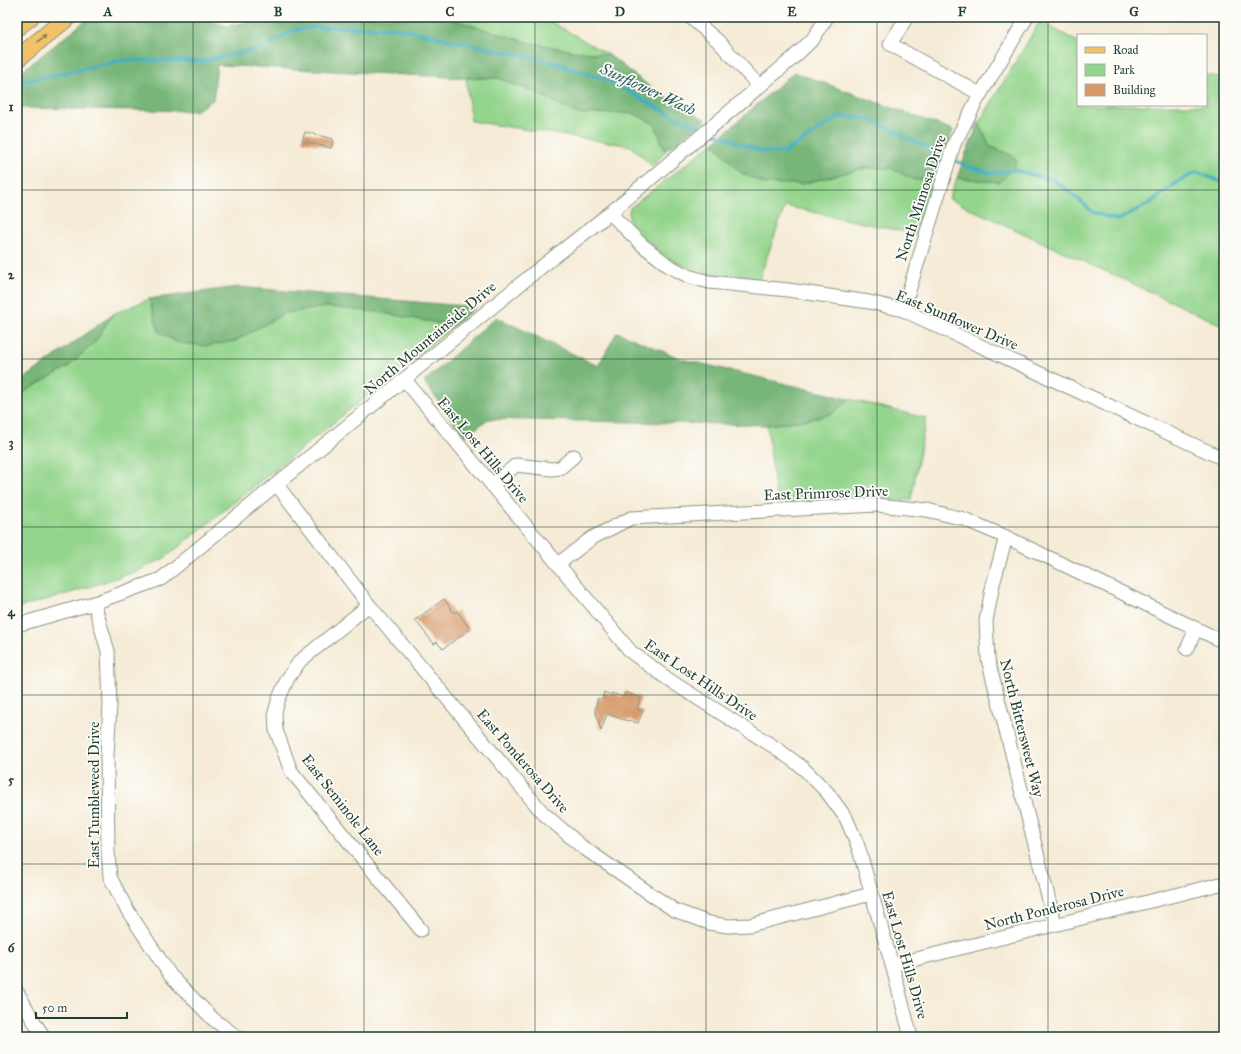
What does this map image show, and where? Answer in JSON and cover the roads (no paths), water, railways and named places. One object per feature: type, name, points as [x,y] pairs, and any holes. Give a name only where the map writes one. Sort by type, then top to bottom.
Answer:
[{"type":"main road","points":[[17,28],[30,17]]},
{"type":"main road","points":[[17,59],[68,17]]},
{"type":"street","points":[[690,17],[718,41],[759,86]]},
{"type":"street","name":"North Mountainside Drive","points":[[17,625],[94,604],[161,579],[535,272],[610,213],[793,58],[813,39],[827,17]]},
{"type":"street","points":[[907,17],[890,44],[980,94]]},
{"type":"street","name":"North Mimosa Drive","points":[[902,310],[954,144],[980,94],[1027,17]]},
{"type":"street","name":"East Sunflower Drive","points":[[610,213],[641,244],[669,266],[688,276],[709,282],[788,290],[869,302],[902,310],[1224,459]]},
{"type":"street","name":"East Lost Hills Drive","points":[[404,380],[631,652],[672,682],[776,748],[803,768],[827,792],[846,818],[858,846],[892,964],[911,1037]]},
{"type":"street","points":[[492,485],[516,465],[552,469],[560,468],[574,456]]},
{"type":"street","name":"East Ponderosa Drive","points":[[277,485],[369,604],[543,813],[582,846],[674,910],[709,922],[728,926],[750,925],[871,894]]},
{"type":"street","name":"East Primrose Drive","points":[[558,564],[592,538],[631,518],[877,505],[927,510],[964,519],[1006,537],[1224,642]]},
{"type":"street","name":"North Bittersweet Way","points":[[1006,537],[993,584],[986,621],[988,659],[1055,924]]},
{"type":"street","name":"East Tumbleweed Drive","points":[[94,604],[108,651],[110,705],[107,755],[108,852],[110,877],[126,908],[170,974],[213,1019],[237,1037]]},
{"type":"street","name":"East Seminole Lane","points":[[369,604],[300,661],[288,678],[279,698],[275,712],[276,730],[291,771],[421,930]]},
{"type":"street","points":[[1187,649],[1196,629]]},
{"type":"street","name":"North Ponderosa Drive","points":[[892,964],[1224,883]]},
{"type":"street","points":[[17,992],[36,1026],[44,1037]]},
{"type":"waterway","name":"Sunflower Wash","points":[[17,83],[124,60],[203,61],[263,48],[294,30],[319,27],[397,28],[541,59],[607,80],[669,114],[705,129]]},
{"type":"waterway","name":"Sunflower Wash","points":[[710,131],[759,151],[784,153],[840,116],[871,119],[909,139],[967,166],[990,173],[1013,170],[1053,180],[1069,191],[1094,213],[1118,220],[1150,203],[1179,181],[1197,172],[1224,183]]}]
